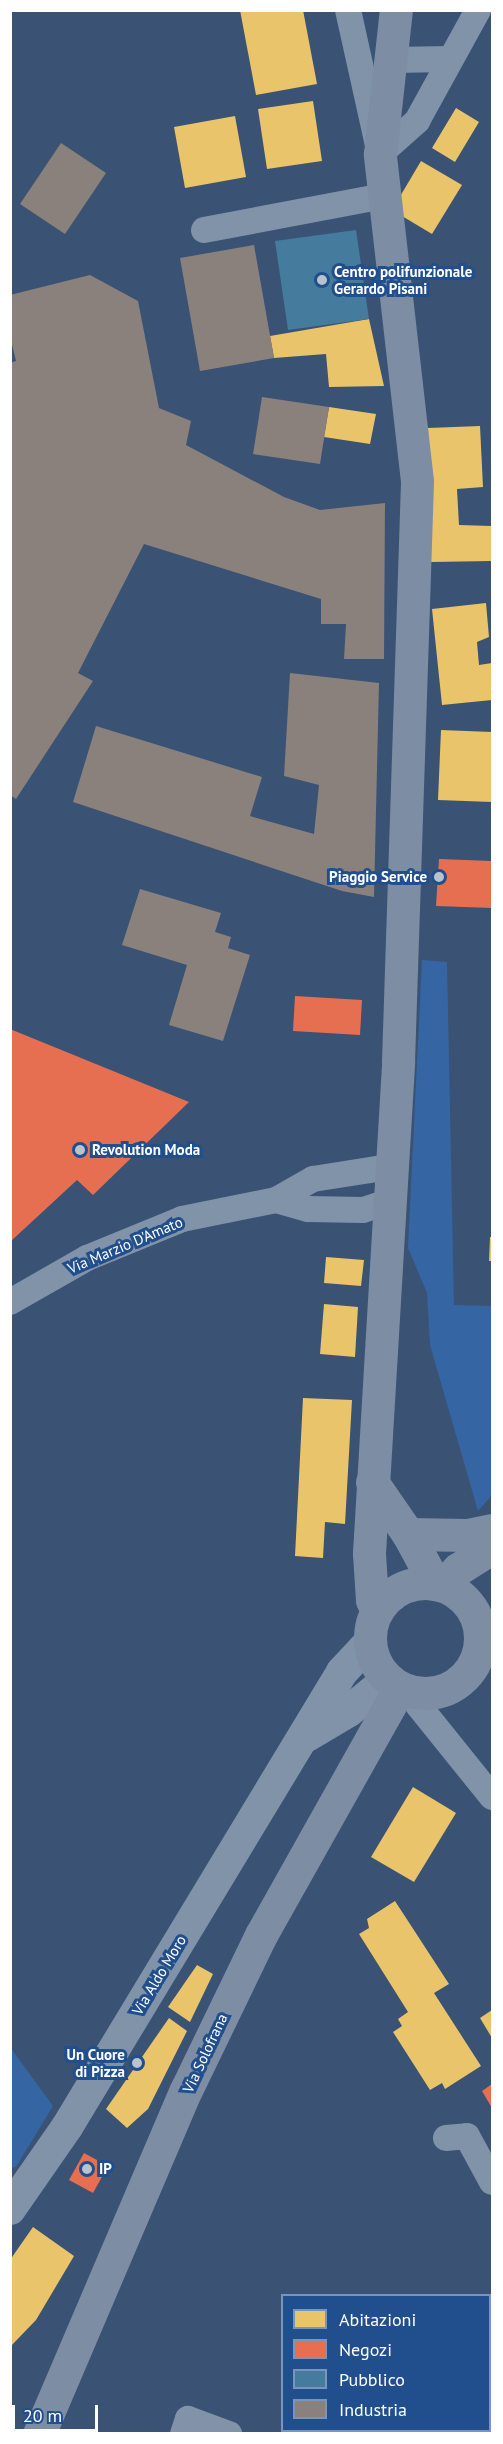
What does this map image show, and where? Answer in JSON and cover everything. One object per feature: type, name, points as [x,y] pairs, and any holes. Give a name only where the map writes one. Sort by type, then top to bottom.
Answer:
[{"type":"main road","points":[[372,1482],[439,1584],[461,1596],[473,1610],[480,1644],[471,1668],[452,1687],[402,1686],[374,1659],[369,1553],[372,1482],[387,1202],[398,1061],[417,481],[380,154],[396,10]]},
{"type":"main road","points":[[408,1534],[468,1535],[492,1530]]},
{"type":"main road","points":[[374,1627],[402,1588],[439,1584],[492,1548]]},
{"type":"main road","name":"Via Solofrana","points":[[39,2433],[186,2090],[256,1945],[402,1686]]},
{"type":"street","points":[[348,10],[380,154],[417,121],[478,10]]},
{"type":"street","points":[[391,60],[450,59]]},
{"type":"street","points":[[204,230],[384,196]]},
{"type":"street","points":[[276,1200],[313,1179],[390,1167]]},
{"type":"street","name":"Via Marzio D'Amato","points":[[10,1302],[87,1258],[182,1219],[276,1200],[309,1209],[363,1210],[387,1202]]},
{"type":"street","name":"Via Aldo Moro","points":[[10,2209],[67,2127],[342,1672],[374,1627]]},
{"type":"street","points":[[304,1738],[349,1711],[402,1686],[492,1792]]},
{"type":"street","points":[[446,2138],[467,2136],[492,2182]]},
{"type":"street","points":[[185,2426],[230,2433]]},
{"type":"shaded area","points":[[422,960],[447,962],[454,1305],[492,1306],[492,1495],[478,1511],[430,1345],[427,1293],[408,1248]]},
{"type":"shaded area","points":[[10,2047],[53,2106],[16,2167],[11,2168]]},
{"type":"building: Abitazioni","points":[[240,10],[303,10],[317,84],[256,95]]},
{"type":"building: Abitazioni","points":[[313,101],[322,161],[267,169],[258,109]]},
{"type":"building: Abitazioni","points":[[456,108],[479,122],[455,162],[432,148]]},
{"type":"building: Abitazioni","points":[[235,116],[246,177],[185,188],[174,127]]},
{"type":"building: Abitazioni","points":[[421,161],[462,185],[432,234],[392,210]]},
{"type":"building: Abitazioni","points":[[369,319],[384,386],[329,387],[326,354],[274,358],[270,336]]},
{"type":"building: Abitazioni","points":[[329,407],[376,414],[370,444],[324,437]]},
{"type":"building: Abitazioni","points":[[480,426],[483,487],[457,489],[459,525],[492,526],[492,561],[431,562],[428,428]]},
{"type":"building: Abitazioni","points":[[486,603],[489,637],[477,642],[479,665],[492,663],[492,700],[442,705],[432,609]]},
{"type":"building: Abitazioni","points":[[441,730],[492,732],[492,802],[438,800]]},
{"type":"building: Abitazioni","points":[[490,1237],[492,1237],[492,1261],[489,1261]]},
{"type":"building: Abitazioni","points":[[326,1257],[364,1260],[361,1286],[324,1283]]},
{"type":"building: Abitazioni","points":[[324,1304],[358,1307],[355,1357],[320,1354]]},
{"type":"building: Abitazioni","points":[[303,1398],[352,1400],[345,1524],[325,1522],[323,1558],[295,1556]]},
{"type":"building: Abitazioni","points":[[413,1787],[456,1813],[414,1882],[371,1857]]},
{"type":"building: Abitazioni","points":[[395,1901],[449,1984],[434,1993],[481,2066],[445,2089],[442,2083],[430,2090],[393,2032],[402,2026],[398,2019],[408,2012],[359,1934],[369,1928],[367,1919]]},
{"type":"building: Abitazioni","points":[[197,1965],[213,1974],[190,2022],[168,2007]]},
{"type":"building: Abitazioni","points":[[492,2010],[492,2038],[480,2018]]},
{"type":"building: Abitazioni","points":[[169,2018],[187,2031],[148,2109],[127,2128],[106,2109]]},
{"type":"building: Abitazioni","points":[[33,2227],[74,2256],[36,2320],[10,2347],[10,2260]]},
{"type":"building: Abitazioni","points":[[310,2432],[351,2432],[310,2434]]},
{"type":"building: Negozi","points":[[439,859],[492,861],[492,908],[436,906]]},
{"type":"building: Negozi","points":[[295,996],[362,1000],[360,1035],[293,1031]]},
{"type":"building: Negozi","points":[[10,1029],[189,1102],[93,1195],[77,1180],[10,1242]]},
{"type":"building: Negozi","points":[[492,2084],[492,2108],[482,2091]]},
{"type":"building: Negozi","points":[[84,2153],[108,2166],[93,2193],[69,2180]]},
{"type":"building: Pubblico","name":"Centro polifunzionale Gerardo Pisani","points":[[356,230],[369,319],[288,330],[275,241]]},
{"type":"building: Industria","points":[[61,143],[106,173],[65,234],[20,204]]},
{"type":"building: Industria","points":[[254,245],[274,358],[200,371],[180,258]]},
{"type":"building: Industria","points":[[90,275],[138,301],[159,408],[191,421],[186,445],[284,497],[320,510],[385,503],[384,659],[344,659],[346,624],[321,624],[321,599],[144,544],[78,673],[93,681],[16,799],[10,795],[10,363],[16,361],[10,336],[10,295]]},
{"type":"building: Industria","points":[[262,397],[329,407],[320,464],[253,454]]},
{"type":"building: Industria","points":[[290,673],[379,683],[374,897],[342,891],[73,802],[96,726],[262,777],[250,816],[314,834],[319,785],[284,776]]},
{"type":"building: Industria","points":[[140,889],[221,913],[215,932],[231,937],[228,948],[250,955],[223,1041],[169,1025],[187,965],[122,945]]},
{"type":"place","name":"Centro polifunzionale Gerardo Pisani","points":[[322,280]]},
{"type":"place","name":"Piaggio Service","points":[[439,877]]},
{"type":"place","name":"Revolution Moda","points":[[80,1150]]},
{"type":"place","name":"Un Cuore di Pizza","points":[[137,2063]]},
{"type":"place","name":"IP","points":[[87,2169]]}]
